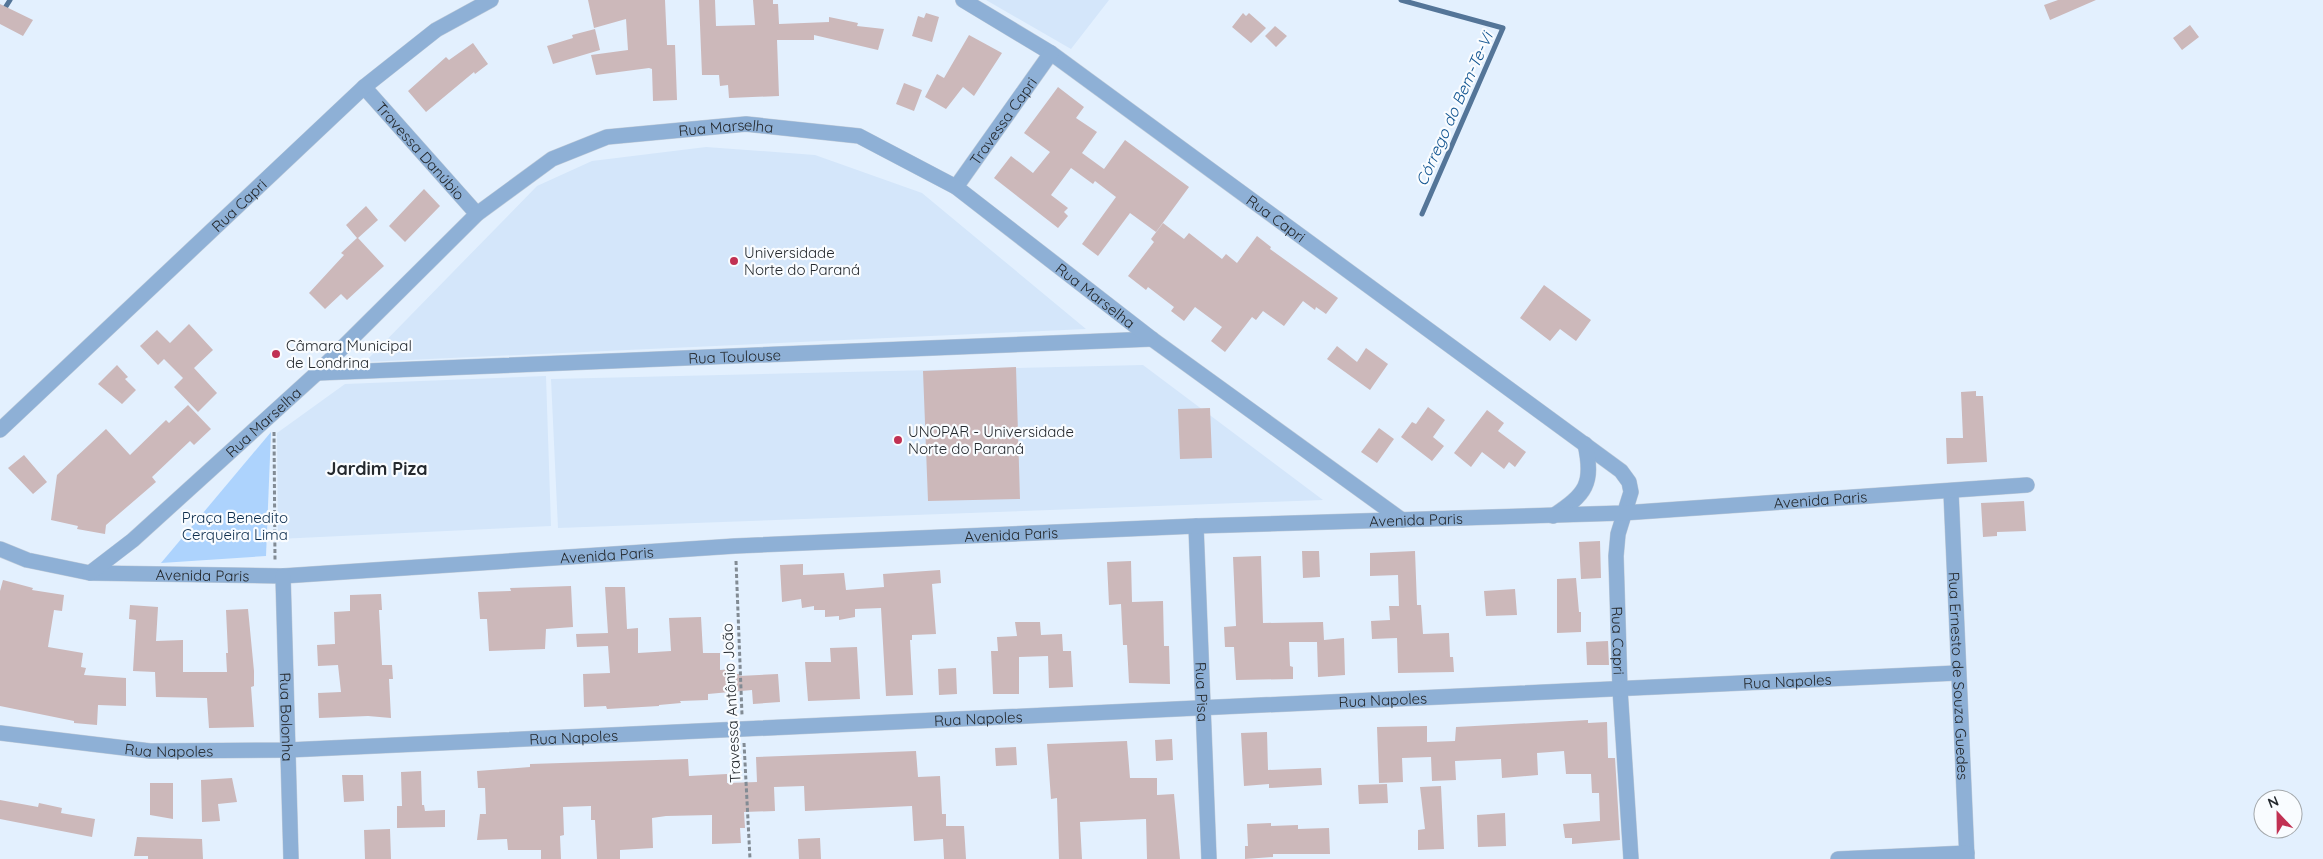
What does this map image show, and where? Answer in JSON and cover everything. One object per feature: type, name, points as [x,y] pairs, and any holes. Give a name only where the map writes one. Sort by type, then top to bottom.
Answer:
[{"type":"street","name":"Rua Capri","points":[[0,430],[364,88],[436,30],[491,0]]},
{"type":"street","name":"Rua Capri","points":[[963,0],[1051,54],[1621,471],[1629,482],[1631,492],[1618,534],[1616,556],[1620,689],[1631,859]]},
{"type":"street","name":"Travessa Capri","points":[[956,187],[1051,54]]},
{"type":"street","name":"Travessa Danúbio","points":[[364,88],[477,214]]},
{"type":"street","name":"Rua Marselha","points":[[90,573],[133,540],[316,373],[477,214],[552,159],[607,137],[746,124],[859,136],[956,187],[1152,339],[1402,520]]},
{"type":"street","name":"Rua Toulouse","points":[[316,373],[1152,339]]},
{"type":"street","points":[[1553,516],[1575,501],[1585,490],[1589,477],[1589,462],[1585,444]]},
{"type":"street","name":"Avenida Paris","points":[[0,548],[26,560],[90,573],[279,576],[735,546],[1196,526],[1623,513],[1951,492],[2026,485]]},
{"type":"street","name":"Rua Ernesto de Souza Guedes","points":[[1951,492],[1957,673],[1967,856]]},
{"type":"street","name":"Rua Pisa","points":[[1196,526],[1209,859]]},
{"type":"street","name":"Rua Bolonha","points":[[279,576],[288,750],[291,859]]},
{"type":"street","name":"Rua Napoles","points":[[0,733],[150,751],[288,750],[1957,673]]},
{"type":"street","points":[[1838,859],[1967,856]]},
{"type":"path","points":[[274,411],[279,576]]},
{"type":"path","name":"Travessa Antônio João","points":[[735,546],[750,859]]},
{"type":"shaded area","points":[[986,0],[1109,0],[1071,49]]},
{"type":"shaded area","name":"Universidade Norte do Paraná","points":[[706,147],[815,155],[922,193],[1086,329],[365,362],[537,186],[592,161]]},
{"type":"shaded area","name":"UNOPAR - Universidade Norte do Paraná","points":[[1143,365],[1323,500],[558,528],[551,379]]},
{"type":"shaded area","points":[[546,376],[551,526],[278,539],[277,433],[345,384]]},
{"type":"green space","name":"Praça Benedito Cerqueira Lima","points":[[271,432],[266,556],[161,563]]},
{"type":"building","points":[[588,0],[665,0],[667,45],[675,45],[677,100],[653,101],[652,69],[649,68],[596,75],[591,55],[628,50],[626,19],[594,28]]},
{"type":"building","points":[[699,0],[715,0],[716,26],[755,25],[753,0],[773,0],[773,4],[778,4],[779,24],[829,22],[829,17],[858,23],[857,26],[884,29],[878,50],[814,35],[814,40],[777,40],[779,96],[729,98],[728,85],[720,86],[719,75],[702,75]]},
{"type":"building","points":[[2058,0],[2096,0],[2050,20],[2044,5]]},
{"type":"building","points":[[0,4],[33,20],[23,36],[0,24]]},
{"type":"building","points":[[926,13],[939,17],[932,42],[912,36],[918,16],[924,18]]},
{"type":"building","points":[[1243,13],[1246,16],[1249,13],[1266,28],[1251,43],[1232,27]]},
{"type":"building","points":[[2190,25],[2199,37],[2182,50],[2173,38]]},
{"type":"building","points":[[1275,26],[1287,36],[1276,47],[1265,36]]},
{"type":"building","points":[[595,29],[600,50],[553,64],[547,46],[573,38],[572,35]]},
{"type":"building","points":[[969,35],[1002,53],[974,96],[963,87],[946,109],[925,97],[937,74],[944,78]]},
{"type":"building","points":[[473,43],[488,64],[475,74],[474,72],[426,112],[408,91],[446,57],[449,60]]},
{"type":"building","points":[[904,83],[922,90],[914,111],[896,104]]},
{"type":"building","points":[[1058,87],[1084,107],[1076,118],[1097,132],[1082,153],[1104,169],[1125,140],[1189,187],[1156,232],[1130,213],[1098,256],[1082,244],[1116,197],[1095,181],[1093,184],[1071,168],[1051,195],[1068,208],[1064,212],[1068,216],[1058,228],[994,178],[1011,156],[1033,173],[1050,152],[1024,133]]},
{"type":"building","points":[[424,189],[440,206],[405,242],[389,226]]},
{"type":"building","points":[[366,206],[378,220],[358,238],[384,266],[347,300],[341,294],[325,309],[309,293],[344,255],[341,253],[357,238],[346,225]]},
{"type":"building","points":[[1163,223],[1184,239],[1189,233],[1222,259],[1226,254],[1237,263],[1257,236],[1271,247],[1270,249],[1338,298],[1326,314],[1316,307],[1315,310],[1303,301],[1284,326],[1263,311],[1256,320],[1252,317],[1225,352],[1211,341],[1222,327],[1195,307],[1184,321],[1171,311],[1174,307],[1148,287],[1146,290],[1128,276],[1154,242],[1151,239]]},
{"type":"building","points":[[1544,285],[1591,320],[1576,341],[1560,329],[1550,341],[1520,318]]},
{"type":"building","points":[[189,324],[213,350],[194,368],[217,393],[198,412],[174,387],[183,378],[164,359],[158,365],[140,346],[157,330],[170,343]]},
{"type":"building","points":[[1337,346],[1357,362],[1366,348],[1388,364],[1370,390],[1327,359]]},
{"type":"building","points":[[117,365],[128,377],[125,379],[136,390],[122,404],[98,384]]},
{"type":"building","points":[[1016,367],[1020,499],[928,501],[923,371]]},
{"type":"building","points":[[1976,391],[1976,396],[1983,396],[1987,462],[1947,464],[1946,438],[1963,438],[1961,392]]},
{"type":"building","points":[[188,405],[211,429],[194,445],[190,441],[152,477],[156,482],[106,525],[105,534],[77,529],[78,526],[51,520],[57,475],[106,429],[130,455],[166,420],[169,423]]},
{"type":"building","points":[[1428,407],[1445,420],[1433,437],[1444,446],[1432,461],[1401,437],[1412,422],[1416,424]]},
{"type":"building","points":[[1210,408],[1212,458],[1180,459],[1178,409]]},
{"type":"building","points":[[1487,410],[1504,423],[1498,431],[1526,452],[1515,467],[1509,462],[1504,469],[1482,452],[1471,467],[1454,453]]},
{"type":"building","points":[[1379,428],[1394,439],[1377,463],[1361,452]]},
{"type":"building","points":[[24,455],[47,482],[33,494],[8,468]]},
{"type":"building","points":[[2024,501],[2026,531],[1997,532],[1997,536],[1983,537],[1981,503]]},
{"type":"building","points":[[1600,541],[1601,578],[1581,579],[1579,542]]},
{"type":"building","points":[[1302,551],[1319,551],[1320,577],[1303,578]]},
{"type":"building","points":[[1415,551],[1417,605],[1421,605],[1423,634],[1449,633],[1450,657],[1453,657],[1454,672],[1398,673],[1397,638],[1372,639],[1371,621],[1390,620],[1389,606],[1399,606],[1398,575],[1370,576],[1370,553]]},
{"type":"building","points":[[1261,556],[1263,623],[1323,622],[1324,640],[1344,638],[1345,675],[1318,677],[1317,642],[1289,642],[1290,666],[1293,667],[1293,679],[1236,680],[1234,647],[1225,647],[1224,627],[1236,626],[1233,557]]},
{"type":"building","points":[[1131,561],[1132,602],[1163,601],[1164,646],[1169,646],[1170,684],[1129,683],[1127,645],[1123,645],[1121,604],[1109,605],[1107,562]]},
{"type":"building","points":[[803,564],[803,575],[844,573],[846,590],[884,587],[883,574],[940,570],[941,583],[932,584],[936,634],[912,635],[912,640],[910,640],[913,695],[886,696],[881,608],[855,609],[855,617],[839,620],[839,616],[825,617],[825,610],[814,610],[814,606],[802,608],[801,599],[782,602],[780,565]]},
{"type":"building","points":[[1576,578],[1579,612],[1581,612],[1581,632],[1557,633],[1557,579]]},
{"type":"building","points":[[3,580],[33,588],[32,590],[64,595],[62,611],[54,610],[48,647],[83,653],[81,667],[86,668],[84,675],[126,678],[126,706],[98,705],[97,725],[74,723],[74,721],[0,706],[0,591]]},
{"type":"building","points":[[571,586],[573,627],[546,629],[545,649],[489,651],[487,619],[480,619],[478,592],[511,591],[510,588]]},
{"type":"building","points":[[605,587],[625,587],[627,629],[638,628],[638,653],[671,651],[669,618],[701,617],[703,653],[720,653],[720,670],[732,669],[732,674],[739,674],[739,676],[778,674],[780,702],[753,704],[752,690],[708,694],[708,700],[680,701],[681,703],[659,706],[607,709],[606,706],[584,707],[583,674],[610,673],[608,646],[577,647],[576,634],[608,633]]},
{"type":"building","points":[[1515,589],[1517,615],[1486,616],[1484,591]]},
{"type":"building","points":[[381,594],[382,610],[379,610],[382,665],[392,665],[393,679],[389,679],[391,718],[368,716],[319,718],[318,693],[341,692],[338,665],[318,666],[317,645],[335,644],[334,612],[350,611],[350,595]]},
{"type":"building","points":[[130,605],[158,607],[156,641],[183,640],[183,672],[227,672],[226,610],[248,609],[254,671],[254,686],[251,687],[254,727],[209,728],[207,698],[156,697],[155,672],[133,671],[136,620],[129,619]]},
{"type":"building","points":[[1015,622],[1040,622],[1041,635],[1062,634],[1063,651],[1071,651],[1073,687],[1049,688],[1048,656],[1019,657],[1019,694],[993,694],[991,651],[998,651],[997,637],[1017,636]]},
{"type":"building","points":[[1608,641],[1609,665],[1587,665],[1586,642]]},
{"type":"building","points":[[857,647],[860,699],[808,701],[805,662],[831,662],[830,648]]},
{"type":"building","points":[[956,668],[957,694],[939,695],[938,669]]},
{"type":"building","points":[[1588,720],[1588,723],[1607,722],[1608,758],[1615,758],[1620,840],[1572,844],[1572,838],[1565,838],[1563,824],[1600,821],[1599,793],[1592,793],[1591,774],[1566,774],[1564,751],[1537,753],[1538,775],[1502,778],[1501,759],[1455,761],[1456,780],[1432,781],[1431,757],[1402,758],[1403,782],[1379,783],[1377,727],[1427,726],[1427,742],[1455,741],[1456,727]]},
{"type":"building","points":[[1267,732],[1268,770],[1321,768],[1322,785],[1269,788],[1269,784],[1244,786],[1241,733]]},
{"type":"building","points":[[1172,739],[1173,760],[1156,761],[1155,740]]},
{"type":"building","points":[[1127,741],[1130,778],[1157,778],[1157,795],[1174,794],[1180,859],[1147,859],[1146,819],[1080,822],[1082,859],[1059,859],[1057,798],[1051,799],[1047,744]]},
{"type":"building","points":[[1016,747],[1017,765],[996,766],[995,748]]},
{"type":"building","points":[[916,751],[918,777],[940,776],[942,814],[946,814],[946,826],[964,826],[966,859],[944,859],[943,839],[914,841],[912,806],[805,811],[804,786],[774,787],[775,811],[744,812],[745,828],[740,828],[741,843],[712,844],[712,815],[666,816],[652,818],[653,848],[620,850],[620,859],[597,859],[595,820],[591,820],[591,806],[563,807],[564,835],[560,836],[561,859],[541,859],[541,850],[508,850],[507,839],[477,840],[480,814],[486,814],[485,788],[478,788],[477,771],[530,767],[530,764],[688,759],[689,776],[727,774],[727,783],[757,782],[756,757]]},
{"type":"building","points":[[421,771],[422,805],[424,805],[425,811],[445,810],[445,827],[397,828],[397,806],[402,806],[401,772]]},
{"type":"building","points":[[342,775],[363,775],[364,801],[344,802]]},
{"type":"building","points":[[232,778],[237,802],[218,804],[220,821],[202,822],[201,780]]},
{"type":"building","points":[[150,783],[173,783],[173,819],[150,815]]},
{"type":"building","points":[[1387,784],[1388,803],[1359,804],[1358,785]]},
{"type":"building","points":[[1441,786],[1444,849],[1418,850],[1418,830],[1425,829],[1420,787]]},
{"type":"building","points":[[0,800],[38,807],[39,803],[62,808],[61,813],[95,819],[92,837],[0,819]]},
{"type":"building","points":[[1505,813],[1506,846],[1478,847],[1477,815]]},
{"type":"building","points":[[1271,823],[1271,826],[1298,825],[1298,829],[1329,828],[1330,854],[1273,854],[1273,857],[1245,859],[1245,846],[1248,846],[1247,824]]},
{"type":"building","points":[[390,829],[391,859],[365,859],[364,830]]},
{"type":"building","points":[[137,837],[202,839],[203,859],[148,859],[148,856],[134,856]]},
{"type":"building","points":[[820,838],[821,859],[799,859],[798,839]]},
{"type":"waterway","points":[[0,16],[10,0]]},
{"type":"waterway","name":"Córrego do Bem-Te-Vi","points":[[1401,0],[1503,28],[1422,214]]},
{"type":"place","name":"Universidade Norte do Paraná","points":[[734,261]]},
{"type":"place","name":"Câmara Municipal de Londrina","points":[[276,354]]},
{"type":"place","name":"UNOPAR - Universidade Norte do Paraná","points":[[898,440]]},
{"type":"district","name":"Jardim Piza","points":[[377,468]]}]
